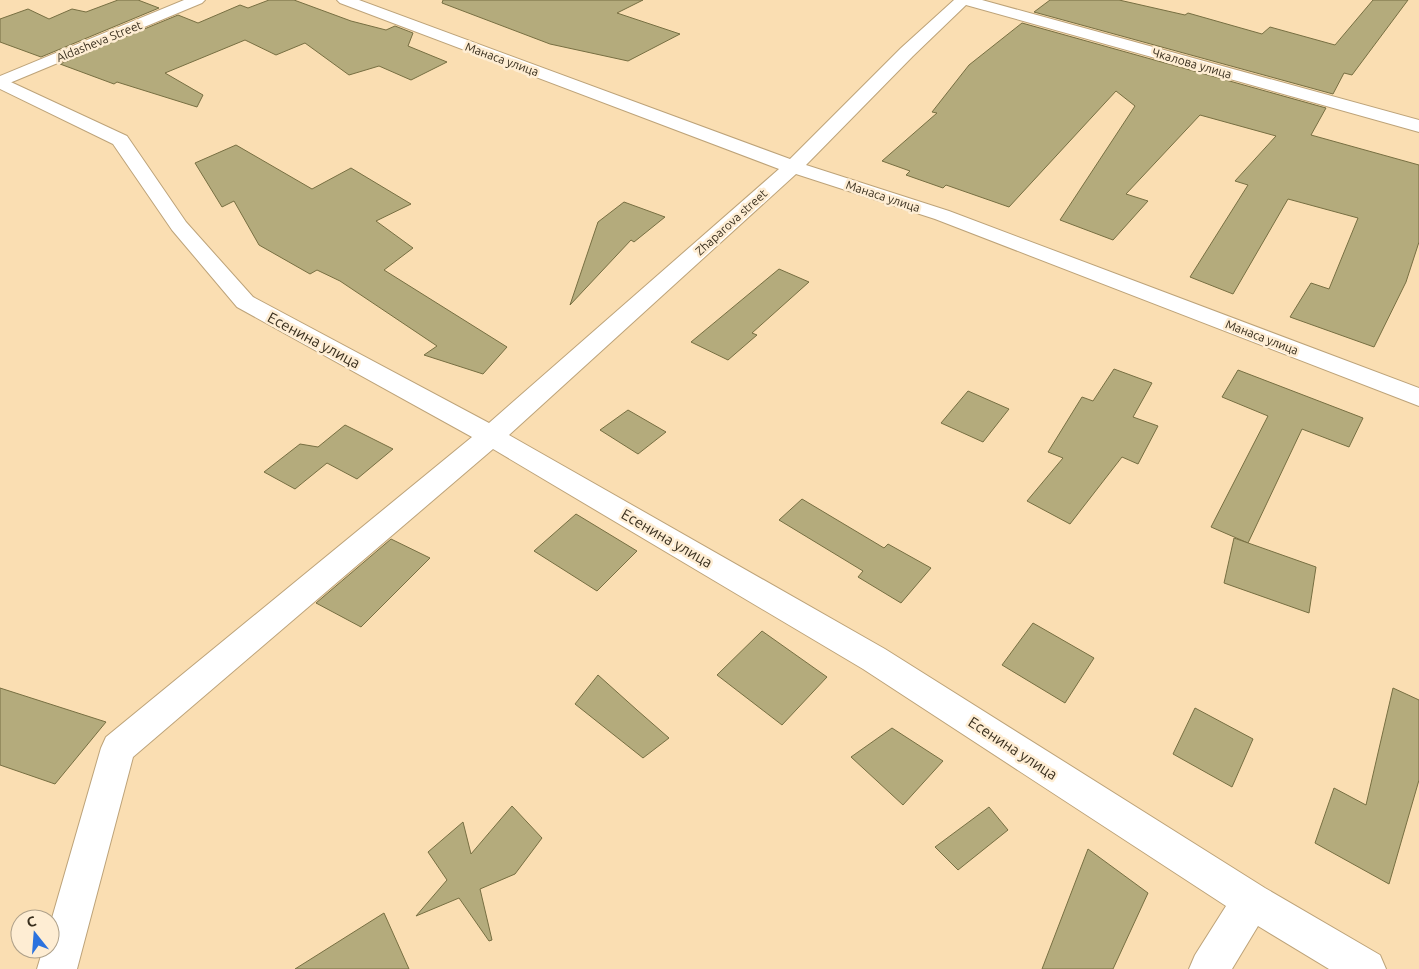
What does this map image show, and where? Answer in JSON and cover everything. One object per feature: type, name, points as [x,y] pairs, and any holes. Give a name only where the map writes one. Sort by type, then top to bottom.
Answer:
[{"type":"street","name":"Aldasheva Street","points":[[0,82],[197,0]]},
{"type":"street","name":"Манаса улица","points":[[345,0],[793,167],[942,215],[1419,397]]},
{"type":"street","name":"Zhaparova street","points":[[57,969],[118,748],[491,436],[793,167],[907,52],[964,0]]},
{"type":"street","name":"Чкалова улица","points":[[964,0],[1419,126]]},
{"type":"street","name":"Есенина улица","points":[[0,82],[120,140],[180,226],[245,302],[491,436],[874,658],[1252,901],[1366,969]]},
{"type":"street","points":[[1208,969],[1252,901]]},
{"type":"building","points":[[118,0],[138,0],[159,8],[41,57],[0,42],[0,19],[28,9],[49,19],[72,9],[86,12]]},
{"type":"building","points":[[269,0],[294,0],[351,21],[386,30],[395,26],[413,33],[408,46],[447,62],[411,80],[379,66],[349,75],[305,43],[276,55],[245,40],[165,73],[203,95],[197,107],[117,82],[114,84],[60,64],[178,15],[198,23],[240,5],[248,8]]},
{"type":"building","points":[[443,0],[643,0],[617,13],[680,34],[628,61],[550,44],[442,3]]},
{"type":"building","points":[[1050,0],[1119,0],[1185,15],[1188,13],[1262,34],[1270,27],[1335,45],[1373,0],[1408,0],[1352,75],[1344,73],[1333,94],[1034,12]]},
{"type":"building","points":[[1022,23],[1326,108],[1311,135],[1419,165],[1419,242],[1406,282],[1374,347],[1290,317],[1311,283],[1329,289],[1358,218],[1288,199],[1233,294],[1190,277],[1248,185],[1235,181],[1276,136],[1200,115],[1126,194],[1148,201],[1113,240],[1060,220],[1135,106],[1116,91],[1009,207],[946,185],[943,188],[906,175],[910,171],[882,161],[937,113],[932,112],[969,65]]},
{"type":"building","points":[[236,145],[312,189],[351,168],[411,204],[376,221],[413,248],[384,270],[507,347],[483,374],[424,355],[437,346],[340,281],[317,270],[310,274],[259,245],[234,201],[222,207],[195,163]]},
{"type":"building","points":[[624,202],[665,217],[634,242],[631,240],[570,305],[598,222]]},
{"type":"building","points":[[779,269],[809,282],[752,333],[757,335],[728,360],[691,342]]},
{"type":"building","points":[[1114,369],[1152,383],[1133,417],[1158,426],[1138,464],[1122,457],[1070,524],[1027,501],[1063,458],[1048,452],[1082,397],[1093,401]]},
{"type":"building","points":[[1238,370],[1363,418],[1349,447],[1302,429],[1248,543],[1211,527],[1268,416],[1222,397]]},
{"type":"building","points":[[968,391],[1009,409],[983,442],[941,423]]},
{"type":"building","points":[[628,410],[666,432],[638,454],[600,430]]},
{"type":"building","points":[[345,425],[393,449],[357,479],[327,463],[295,489],[264,472],[300,444],[318,447]]},
{"type":"building","points":[[802,499],[884,548],[888,544],[931,568],[901,603],[858,577],[863,571],[779,520]]},
{"type":"building","points":[[576,514],[637,551],[597,591],[534,551]]},
{"type":"building","points":[[1234,538],[1316,567],[1309,613],[1224,583]]},
{"type":"building","points":[[391,539],[430,558],[361,627],[316,603]]},
{"type":"building","points":[[1033,623],[1094,658],[1065,703],[1002,665]]},
{"type":"building","points":[[762,631],[827,677],[782,725],[717,675]]},
{"type":"building","points":[[598,675],[669,738],[643,758],[575,704]]},
{"type":"building","points":[[0,688],[106,722],[55,784],[0,765]]},
{"type":"building","points":[[1393,688],[1419,700],[1419,780],[1389,884],[1315,843],[1334,788],[1366,805]]},
{"type":"building","points":[[1195,708],[1253,739],[1232,787],[1173,754]]},
{"type":"building","points":[[892,728],[943,761],[903,805],[851,757]]},
{"type":"building","points":[[512,806],[542,838],[515,874],[480,889],[492,940],[489,941],[459,898],[416,916],[447,880],[428,852],[463,822],[471,854]]},
{"type":"building","points":[[989,807],[1008,830],[958,870],[935,847]]},
{"type":"building","points":[[1088,849],[1148,893],[1113,969],[1042,969]]},
{"type":"building","points":[[384,913],[409,969],[295,969]]}]
